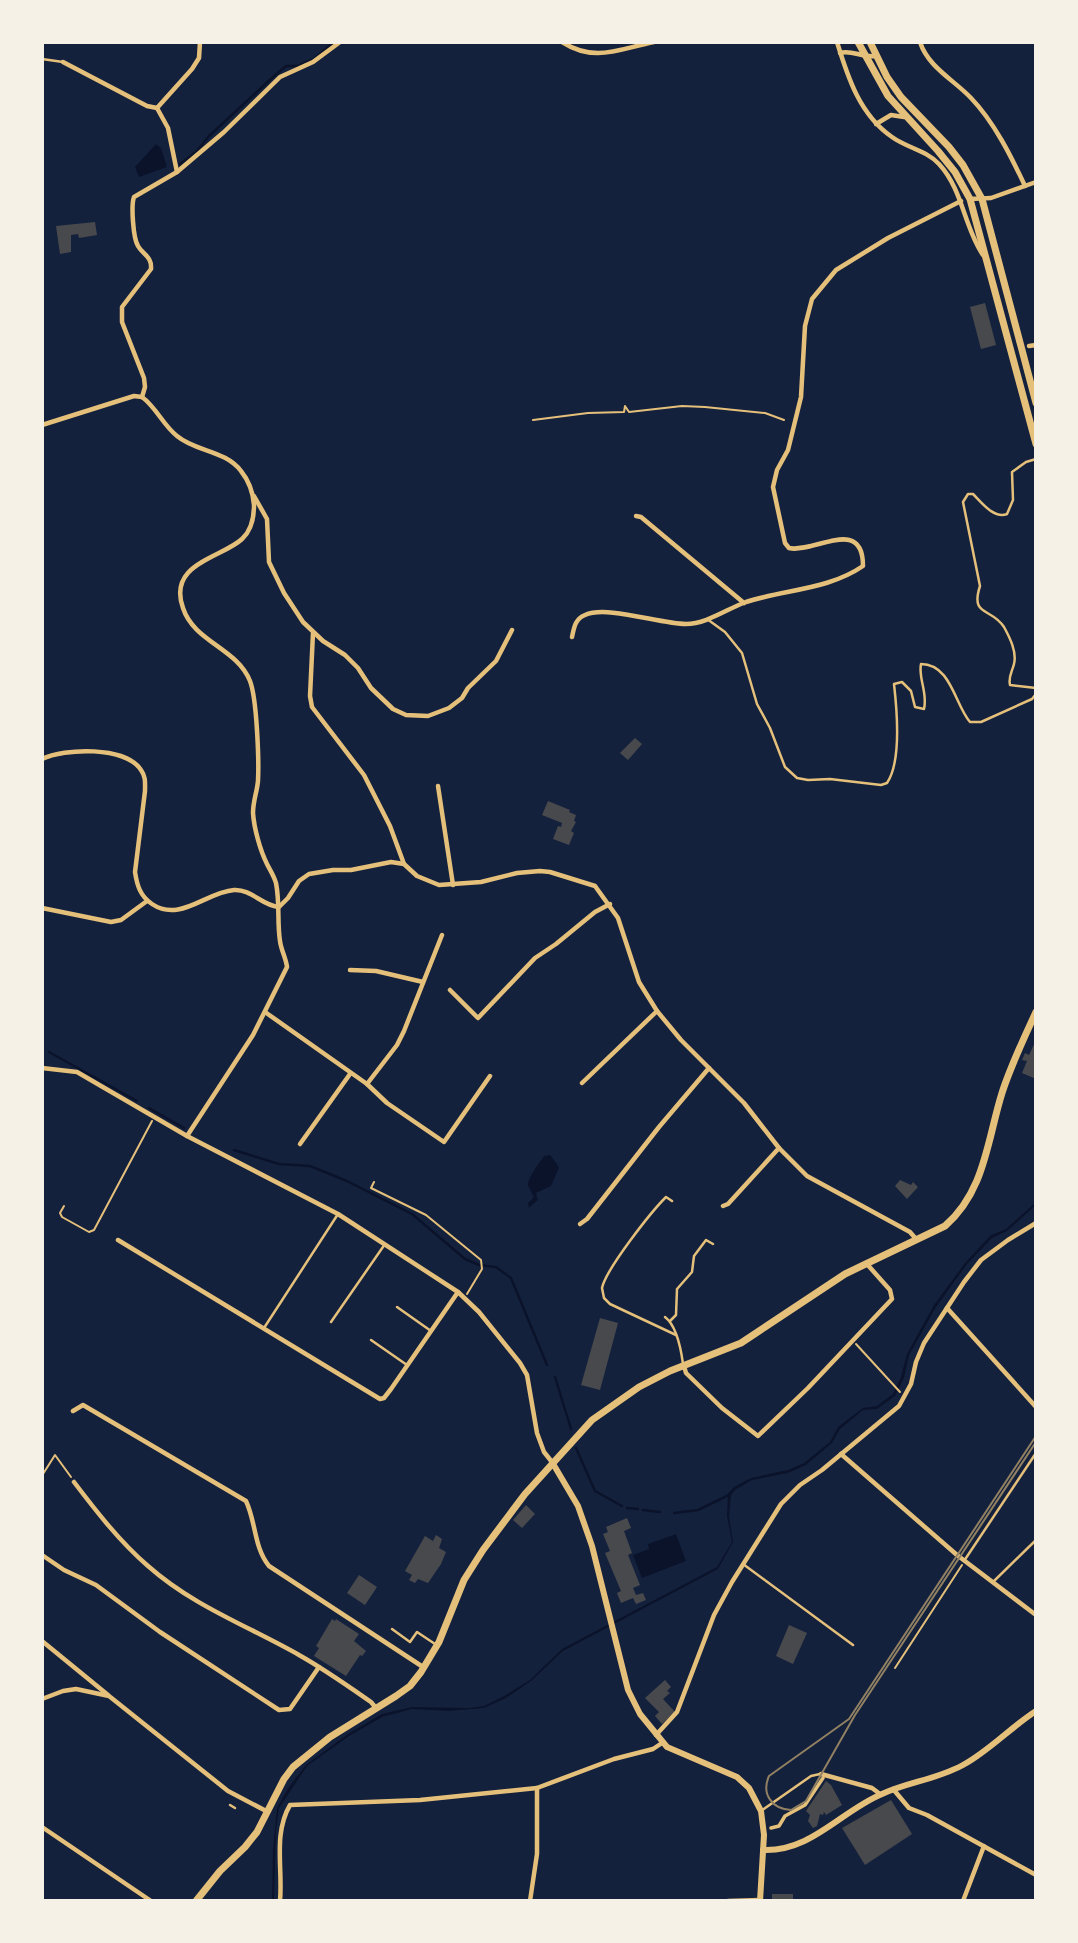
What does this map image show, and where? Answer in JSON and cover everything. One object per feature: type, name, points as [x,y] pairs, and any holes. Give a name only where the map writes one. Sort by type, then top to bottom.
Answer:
[{"type":"main road","points":[[858,42],[878,82],[904,117],[938,150],[955,172],[970,199],[1036,444]]},
{"type":"main road","points":[[870,42],[876,57],[901,97],[949,147],[963,165],[982,199],[1036,403]]},
{"type":"main road","points":[[196,1901],[257,1832],[284,1779],[306,1755],[410,1686],[438,1646],[471,1568],[502,1523],[572,1439],[601,1413],[639,1387],[746,1340],[829,1284],[866,1263],[945,1226],[964,1207],[971,1196],[986,1154],[1003,1092],[1036,1012]]},
{"type":"street","points":[[157,108],[192,69],[199,58],[200,42]]},
{"type":"street","points":[[142,397],[144,378],[122,322],[122,307],[152,264],[149,257],[139,249],[135,239],[132,203],[134,197],[177,172],[224,132],[281,77],[313,62],[340,42]]},
{"type":"street","points":[[562,42],[585,54],[654,42]]},
{"type":"street","points":[[837,42],[861,105],[893,138],[918,149],[939,164],[953,184],[978,248],[989,264]]},
{"type":"street","points":[[920,42],[929,60],[971,97],[983,112],[1026,186]]},
{"type":"street","points":[[840,53],[847,51],[865,58],[876,57]]},
{"type":"street","points":[[63,62],[147,106],[157,108],[168,128],[177,172]]},
{"type":"street","points":[[877,124],[891,116],[904,117]]},
{"type":"street","points":[[970,199],[991,198],[1036,182]]},
{"type":"street","points":[[572,637],[581,616],[593,612],[690,624],[744,603],[829,583],[863,566],[859,549],[846,538],[838,537],[806,548],[789,548],[785,543],[774,495],[774,480],[788,450],[801,397],[805,359],[803,344],[810,307],[817,292],[836,270],[888,238],[961,201]]},
{"type":"street","points":[[1028,346],[1036,345]]},
{"type":"street","points":[[42,425],[134,396],[142,397],[165,426],[178,437],[191,446],[210,451],[234,463],[243,472],[267,519],[268,562],[303,622],[313,633],[345,655],[382,700],[406,715],[428,716],[449,708],[462,698],[468,688],[496,662],[512,630]]},
{"type":"street","points":[[187,1136],[265,1012],[287,970],[280,941],[275,881],[266,863],[253,813],[253,800],[258,784],[250,682],[232,656],[199,633],[182,607],[181,594],[189,571],[211,555],[228,549],[244,538],[253,519],[253,496]]},
{"type":"street","points":[[636,516],[641,517],[744,603]]},
{"type":"street","points":[[313,633],[310,696],[312,707],[364,775],[390,826],[404,864],[417,876],[439,885],[453,886],[517,873],[546,871],[595,886],[618,918],[639,982],[656,1011],[744,1103],[779,1148],[807,1176],[910,1232],[916,1239]]},
{"type":"street","points":[[42,759],[64,751],[95,752],[127,758],[142,771],[146,780],[135,872],[137,885],[147,901],[161,909],[174,911],[227,891],[241,890],[268,905],[279,907]]},
{"type":"street","points":[[438,786],[453,886]]},
{"type":"street","points":[[279,907],[299,880],[313,873],[351,870],[391,862],[404,864]]},
{"type":"street","points":[[42,908],[111,922],[121,920],[147,901]]},
{"type":"street","points":[[450,990],[478,1018],[536,958],[595,912],[610,904]]},
{"type":"street","points":[[367,1084],[397,1045],[442,935]]},
{"type":"street","points":[[350,970],[376,971],[424,982]]},
{"type":"street","points":[[582,1083],[656,1011]]},
{"type":"street","points":[[265,1012],[444,1142],[490,1076]]},
{"type":"street","points":[[42,1068],[77,1072],[187,1136],[338,1214],[458,1292],[491,1325],[527,1375],[537,1433],[544,1452],[578,1506],[592,1546],[608,1618],[632,1701],[662,1744],[737,1777],[749,1788],[761,1811],[763,1850],[760,1901],[728,1901]]},
{"type":"street","points":[[580,1224],[587,1219],[709,1068]]},
{"type":"street","points":[[300,1144],[350,1074]]},
{"type":"street","points":[[723,1206],[728,1205],[779,1148]]},
{"type":"street","points":[[656,1736],[677,1712],[714,1615],[781,1504],[905,1398],[924,1343],[981,1260],[1036,1223]]},
{"type":"street","points":[[118,1240],[380,1399],[384,1398],[458,1292]]},
{"type":"street","points":[[684,1366],[687,1374],[722,1408],[758,1436],[854,1341],[892,1299],[890,1290],[866,1263]]},
{"type":"street","points":[[947,1308],[1036,1407]]},
{"type":"street","points":[[73,1411],[83,1405],[246,1501],[253,1514],[261,1556],[269,1566],[424,1668]]},
{"type":"street","points":[[841,1454],[964,1561],[1036,1615]]},
{"type":"street","points":[[74,1482],[123,1541],[147,1566],[171,1584],[211,1610],[319,1667],[377,1708]]},
{"type":"street","points":[[42,1556],[96,1585],[160,1632],[279,1710],[290,1709],[319,1667]]},
{"type":"street","points":[[42,1641],[228,1791],[268,1812]]},
{"type":"street","points":[[42,1699],[63,1690],[76,1689],[109,1696]]},
{"type":"street","points":[[763,1850],[780,1850],[800,1844],[880,1794],[929,1780],[962,1766],[1036,1711]]},
{"type":"street","points":[[280,1901],[281,1835],[283,1818],[290,1805],[420,1800],[537,1788],[662,1744]]},
{"type":"street","points":[[771,1828],[779,1826],[785,1816],[805,1805],[822,1776],[872,1788],[880,1794]]},
{"type":"street","points":[[530,1901],[537,1854],[537,1788]]},
{"type":"street","points":[[893,1790],[909,1808],[927,1815],[1036,1875]]},
{"type":"street","points":[[42,1827],[151,1901]]},
{"type":"street","points":[[963,1901],[985,1846]]},
{"type":"lane","points":[[42,59],[63,62]]},
{"type":"lane","points":[[1036,458],[1012,472],[1013,500],[1007,513],[1002,516],[995,514],[973,495],[968,494],[963,502],[980,586],[976,600],[978,607],[1003,626],[1013,645],[1015,661],[1009,679],[1010,685],[1036,688]]},
{"type":"lane","points":[[707,619],[724,632],[742,653],[757,704],[770,728],[777,750],[785,767],[797,778],[881,785],[887,783],[894,765],[897,711],[894,684],[902,682],[911,691],[915,707],[924,709],[925,686],[919,668],[922,664],[935,668],[949,682],[970,722],[981,722],[1032,699],[1036,694]]},
{"type":"lane","points":[[672,1201],[666,1196],[653,1210],[607,1276],[602,1288],[604,1298],[610,1304],[676,1335]]},
{"type":"lane","points":[[264,1328],[338,1214]]},
{"type":"lane","points":[[670,1321],[676,1315],[676,1291],[692,1272],[695,1256],[706,1240],[713,1244]]},
{"type":"lane","points":[[331,1322],[385,1244]]},
{"type":"lane","points":[[397,1307],[431,1331]]},
{"type":"lane","points":[[665,1317],[670,1321],[676,1335],[684,1366]]},
{"type":"lane","points":[[371,1340],[407,1365]]},
{"type":"lane","points":[[964,1561],[1036,1453]]},
{"type":"lane","points":[[993,1582],[1036,1540]]},
{"type":"lane","points":[[743,1564],[853,1645]]},
{"type":"lane","points":[[392,1629],[410,1642],[416,1632],[438,1646]]},
{"type":"lane","points":[[761,1811],[811,1776],[822,1776]]},
{"type":"lane","points":[[230,1805],[235,1808]]},
{"type":"path","points":[[533,419],[624,412],[625,406],[629,412],[682,406],[765,413],[784,420]]},
{"type":"path","points":[[64,1206],[60,1213],[62,1217],[89,1232],[94,1230],[154,1117]]},
{"type":"path","points":[[374,1182],[371,1188],[426,1215],[482,1262],[482,1269],[465,1298]]},
{"type":"path","points":[[854,1341],[900,1392]]},
{"type":"path","points":[[42,1484],[43,1474],[55,1455],[71,1476]]},
{"type":"path","points":[[895,1668],[964,1561]]},
{"type":"water","points":[[156,144],[161,148],[167,167],[139,177],[135,167]]},
{"type":"water","points":[[550,1155],[559,1168],[551,1186],[536,1193],[538,1200],[529,1208],[528,1203],[534,1197],[528,1185],[530,1178],[544,1156]]},
{"type":"water","points":[[1036,1202],[1036,1205],[1007,1231],[992,1238],[967,1264],[936,1307],[909,1355],[904,1378],[895,1396],[877,1409],[863,1410],[840,1429],[832,1443],[806,1465],[788,1473],[752,1480],[735,1490],[731,1495],[729,1516],[733,1542],[718,1569],[563,1651],[531,1681],[506,1698],[484,1708],[448,1711],[412,1709],[382,1717],[349,1736],[307,1766],[279,1808],[272,1901],[277,1808],[306,1765],[348,1734],[382,1714],[412,1707],[484,1706],[530,1680],[562,1649],[717,1567],[732,1542],[727,1516],[728,1493],[751,1478],[788,1470],[804,1463],[830,1442],[838,1427],[863,1408],[877,1406],[893,1394],[907,1354],[934,1305],[965,1263],[991,1235],[1006,1229]]},
{"type":"water","points":[[676,1534],[686,1561],[642,1578],[633,1555],[649,1549],[648,1544]]},
{"type":"building","points":[[95,222],[97,235],[79,238],[78,234],[71,235],[71,252],[60,254],[56,226]]},
{"type":"building","points":[[985,303],[996,345],[981,349],[970,307]]},
{"type":"building","points":[[635,738],[642,744],[628,760],[620,753]]},
{"type":"building","points":[[548,801],[576,815],[571,831],[574,833],[569,845],[553,839],[562,823],[542,815]]},
{"type":"building","points":[[1036,1040],[1036,1079],[1022,1073],[1027,1061],[1022,1060],[1025,1053],[1029,1055]]},
{"type":"building","points":[[900,1180],[911,1185],[913,1182],[918,1187],[907,1199],[895,1186]]},
{"type":"building","points":[[600,1318],[618,1323],[600,1390],[581,1385]]},
{"type":"building","points":[[526,1505],[535,1514],[522,1528],[513,1520]]},
{"type":"building","points":[[627,1518],[631,1528],[624,1531],[632,1553],[628,1555],[640,1585],[633,1588],[636,1595],[643,1593],[646,1600],[636,1604],[633,1598],[621,1603],[617,1593],[621,1591],[605,1553],[610,1551],[603,1534],[608,1532],[606,1527]]},
{"type":"building","points":[[436,1535],[442,1539],[439,1548],[446,1552],[441,1564],[428,1583],[418,1579],[415,1583],[409,1580],[412,1575],[405,1571],[425,1536],[433,1541]]},
{"type":"building","points":[[359,1575],[377,1587],[365,1605],[347,1593]]},
{"type":"building","points":[[332,1619],[359,1634],[354,1641],[366,1651],[360,1655],[346,1676],[314,1656],[319,1648],[316,1646]]},
{"type":"building","points":[[789,1625],[807,1633],[793,1664],[776,1656]]},
{"type":"building","points":[[665,1680],[671,1687],[667,1691],[670,1693],[663,1699],[675,1712],[662,1724],[655,1716],[659,1712],[645,1698]]},
{"type":"building","points":[[826,1781],[842,1805],[826,1815],[824,1812],[823,1815],[820,1814],[817,1826],[813,1828],[808,1821],[810,1815],[806,1811]]},
{"type":"building","points":[[891,1800],[912,1834],[865,1865],[842,1828]]},
{"type":"building","points":[[772,1894],[793,1894],[793,1901],[772,1901]]},
{"type":"waterway","points":[[180,164],[286,66],[298,66],[314,59],[334,42]]},
{"type":"waterway","points":[[49,1052],[137,1101]]},
{"type":"waterway","points":[[149,1108],[184,1128]]},
{"type":"waterway","points":[[234,1150],[279,1164],[310,1166],[347,1181],[412,1214],[465,1259],[479,1265],[496,1267],[511,1278],[547,1365]]},
{"type":"waterway","points":[[555,1377],[571,1429]]},
{"type":"waterway","points":[[576,1448],[595,1491],[622,1506]]},
{"type":"waterway","points":[[674,1513],[698,1510],[729,1495]]},
{"type":"waterway","points":[[627,1508],[638,1509]]},
{"type":"waterway","points":[[643,1510],[660,1512]]},
{"type":"tram line","points":[[1036,1436],[849,1719],[769,1776],[767,1794],[778,1807],[791,1810],[806,1801],[855,1715],[1036,1442]]}]
